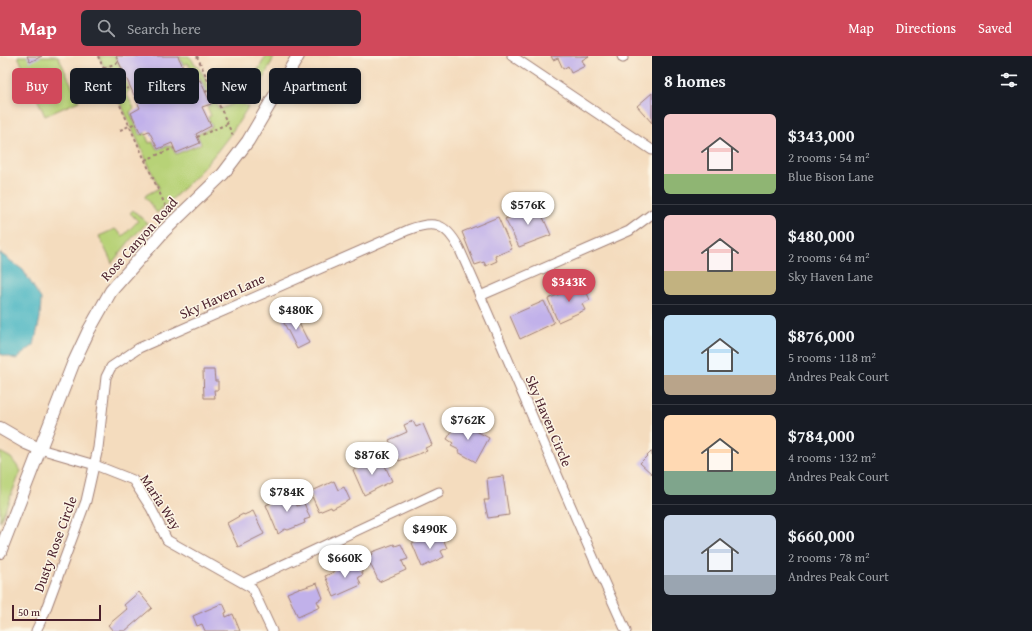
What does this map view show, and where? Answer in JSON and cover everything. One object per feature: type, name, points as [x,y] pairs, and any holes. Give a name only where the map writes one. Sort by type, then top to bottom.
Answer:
[{"type":"street","name":"Rose Canyon Road","points":[[0,552],[73,364],[89,330],[112,291],[163,232],[223,174],[248,141],[298,56]]},
{"type":"street","points":[[512,56],[652,150]]},
{"type":"street","points":[[480,296],[629,231],[652,214]]},
{"type":"street","name":"Sky Haven Lane","points":[[95,465],[106,377],[110,367],[121,359],[139,348],[408,230],[430,224],[441,226]]},
{"type":"street","name":"Sky Haven Circle","points":[[441,226],[454,239],[480,296],[582,535],[626,631]]},
{"type":"street","points":[[0,428],[40,449]]},
{"type":"street","name":"Maria Way","points":[[40,449],[95,465],[133,480],[151,508],[167,540],[252,588],[272,631]]},
{"type":"street","name":"Dusty Rose Circle","points":[[36,631],[44,614],[86,501],[95,465]]},
{"type":"street","points":[[244,583],[439,492]]},
{"type":"path","points":[[98,56],[104,68],[119,62]]},
{"type":"path","points":[[197,56],[207,78]]},
{"type":"path","points":[[126,90],[130,88]]},
{"type":"path","points":[[120,104],[166,207]]},
{"type":"path","points":[[219,104],[233,136]]},
{"type":"path","points":[[120,130],[136,124]]},
{"type":"path","points":[[198,137],[228,124]]},
{"type":"path","points":[[145,160],[174,148]]},
{"type":"green space","points":[[18,56],[58,56],[70,82],[70,104],[72,104],[45,116],[40,104],[62,104],[62,68],[23,68]]},
{"type":"green space","points":[[99,56],[115,56],[120,68],[109,68],[109,66],[104,67]]},
{"type":"green space","points":[[179,56],[189,56],[198,68],[190,68],[188,63],[183,65]]},
{"type":"green space","points":[[266,56],[274,57],[261,84],[261,68],[259,68]]},
{"type":"green space","points":[[199,69],[207,83],[207,94],[199,79]]},
{"type":"green space","points":[[126,81],[130,90],[126,93]]},
{"type":"green space","points":[[126,93],[134,108],[130,112],[140,135],[145,133],[149,143],[153,142],[157,149],[171,145],[176,154],[201,144],[197,135],[212,127],[208,117],[211,116],[207,106],[216,104],[219,110],[232,104],[244,104],[248,107],[229,136],[207,163],[183,189],[157,213],[145,197],[159,188],[121,104],[126,104]]},
{"type":"green space","points":[[133,210],[147,223],[132,238],[112,263],[99,236],[115,229],[123,236],[138,221],[130,213]]},
{"type":"green space","points":[[0,452],[11,458],[21,471],[0,522]]},
{"type":"water","points":[[0,253],[23,270],[41,299],[40,318],[34,345],[16,359],[0,354]]},
{"type":"building","points":[[27,56],[42,56],[30,62]]},
{"type":"building","points":[[116,56],[178,56],[184,68],[134,68],[134,95],[126,78],[126,68],[122,68]]},
{"type":"building","points":[[551,56],[589,56],[582,60],[585,66],[571,73],[568,66],[563,69],[558,58],[553,60]]},
{"type":"building","points":[[200,80],[207,95],[207,104],[211,104],[202,107],[211,126],[196,134],[200,143],[176,153],[172,143],[158,149],[149,131],[141,134],[131,113],[140,108],[138,104],[199,104]]},
{"type":"building","points":[[652,93],[652,123],[637,106]]},
{"type":"building","points":[[537,204],[551,235],[519,247],[505,219]]},
{"type":"building","points":[[498,217],[512,249],[495,256],[497,261],[486,266],[484,262],[475,265],[462,232]]},
{"type":"building","points":[[583,284],[590,300],[582,304],[585,310],[558,322],[548,299]]},
{"type":"building","points":[[544,301],[554,323],[520,339],[510,316]]},
{"type":"building","points":[[294,313],[309,343],[297,349],[282,319]]},
{"type":"building","points":[[203,370],[214,370],[215,381],[218,381],[218,390],[214,390],[215,398],[204,398]]},
{"type":"building","points":[[413,421],[416,427],[423,424],[432,445],[425,448],[427,451],[399,461],[389,440],[407,432],[404,425]]},
{"type":"building","points":[[458,421],[489,438],[476,462],[458,452],[459,450],[451,446],[453,443],[447,439]]},
{"type":"building","points":[[652,452],[652,474],[640,463]]},
{"type":"building","points":[[381,457],[392,481],[364,495],[353,470]]},
{"type":"building","points":[[503,476],[509,515],[488,518],[484,500],[489,500],[487,478]]},
{"type":"building","points":[[334,481],[338,490],[344,487],[350,500],[332,509],[331,507],[319,512],[310,492]]},
{"type":"building","points":[[291,493],[297,506],[304,503],[310,518],[304,520],[305,523],[288,530],[285,529],[278,534],[266,505]]},
{"type":"building","points":[[253,511],[264,534],[238,547],[227,523],[243,514],[244,515]]},
{"type":"building","points":[[441,534],[447,548],[441,551],[444,557],[422,567],[412,543],[423,538],[424,540]]},
{"type":"building","points":[[394,544],[395,546],[401,544],[408,559],[402,561],[406,570],[379,582],[367,557],[373,554],[372,552]]},
{"type":"building","points":[[357,561],[363,575],[358,577],[361,585],[334,597],[325,576],[332,573],[335,569]]},
{"type":"building","points":[[317,583],[323,598],[317,601],[320,607],[298,617],[287,593]]},
{"type":"building","points":[[139,592],[152,608],[125,631],[113,631],[108,625],[127,609],[124,605]]},
{"type":"building","points":[[223,603],[227,612],[225,613],[226,617],[233,614],[240,631],[205,631],[202,624],[197,626],[193,616]]}]
